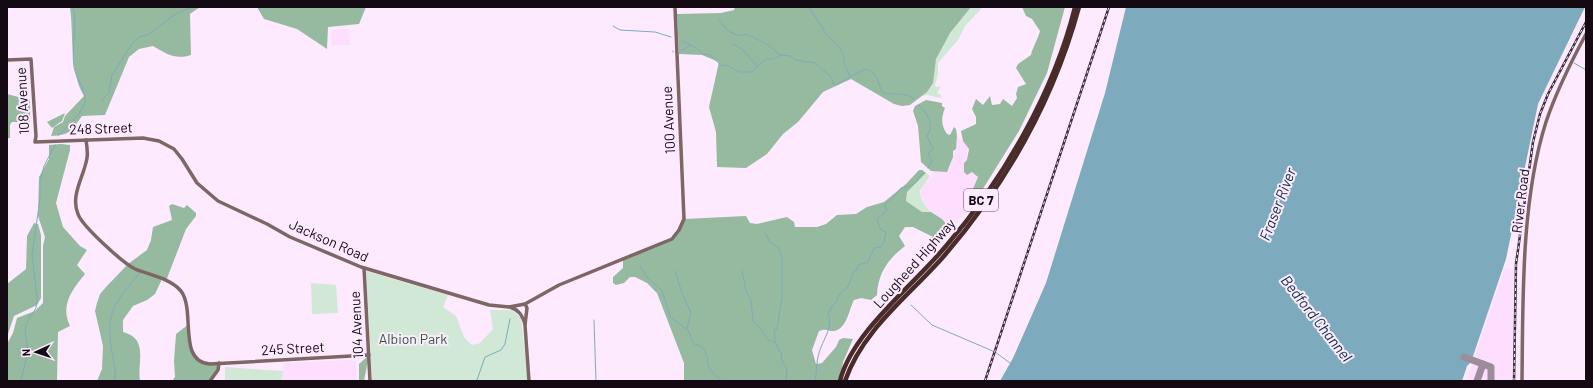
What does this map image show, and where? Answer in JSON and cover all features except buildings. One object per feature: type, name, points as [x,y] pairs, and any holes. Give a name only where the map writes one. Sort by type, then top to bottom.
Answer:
[{"type":"highway","name":"Lougheed Highway","points":[[840,381],[848,359],[866,333],[947,246],[971,215],[1022,137],[1048,84],[1063,46],[1075,7]]},
{"type":"highway","name":"Lougheed Highway","points":[[845,381],[853,361],[866,339],[945,255],[974,218],[1008,167],[1026,138],[1051,87],[1069,42],[1079,7]]},
{"type":"main road","name":"100 Avenue","points":[[526,306],[533,300],[559,285],[672,239],[679,230],[684,219],[675,7]]},
{"type":"main road","name":"River Road","points":[[1522,381],[1526,243],[1535,173],[1546,121],[1569,67],[1586,34]]},
{"type":"main road","name":"108 Avenue","points":[[7,60],[32,59],[36,136],[35,142]]},
{"type":"main road","name":"248 Street","points":[[35,142],[146,138],[167,144]]},
{"type":"main road","name":"245 Street","points":[[86,140],[87,158],[75,197],[79,218],[86,227],[129,265],[169,282],[181,291],[188,306],[190,346],[192,354],[203,363],[219,364],[368,355]]},
{"type":"main road","name":"Jackson Road","points":[[167,144],[179,155],[198,184],[218,201],[293,238],[364,268],[446,291],[484,304],[517,307]]},
{"type":"main road","name":"104 Avenue","points":[[364,268],[370,381]]},
{"type":"main road","points":[[525,324],[522,314],[517,307],[526,306],[525,324],[529,381]]},
{"type":"main road","points":[[522,314],[526,313]]},
{"type":"main road","points":[[210,381],[218,370],[219,364]]},
{"type":"shaded area","points":[[349,29],[350,45],[332,45],[331,30]]},
{"type":"shaded area","points":[[957,136],[968,146],[967,160],[972,172],[978,177],[970,196],[970,206],[951,230],[942,219],[931,212],[920,194],[921,189],[935,171],[947,171],[953,157]]},
{"type":"shaded area","points":[[1505,268],[1514,270],[1512,381],[1467,381],[1473,362],[1459,357],[1460,354],[1474,358]]},
{"type":"shaded area","points":[[347,360],[356,361],[357,381],[283,381],[283,363]]},
{"type":"green space","points":[[70,7],[200,7],[190,14],[191,55],[180,57],[171,55],[153,46],[139,49],[129,57],[105,115],[82,116],[67,133],[63,135],[51,136],[54,127],[63,122],[65,116],[84,96],[79,86],[74,64]]},
{"type":"green space","points":[[257,7],[366,7],[359,24],[328,27],[327,49],[297,29],[264,19]]},
{"type":"green space","points":[[735,7],[971,7],[950,33],[936,59],[933,83],[927,92],[910,105],[902,106],[894,104],[851,79],[823,92],[798,122],[783,134],[767,154],[746,168],[717,167],[716,132],[709,107],[719,62],[702,55],[679,54],[677,14],[721,13],[734,10]]},
{"type":"green space","points":[[971,7],[983,7],[965,26],[958,40],[938,63],[938,74],[935,85],[936,87],[941,86],[937,93],[941,95],[941,98],[927,95],[921,96],[929,88],[933,80],[936,60],[942,46]]},
{"type":"green space","points":[[1022,7],[1065,7],[1047,73],[1019,131],[971,208],[969,205],[971,200],[970,196],[978,177],[972,172],[967,175],[964,172],[964,163],[967,160],[969,149],[963,141],[961,131],[976,124],[976,117],[972,109],[976,99],[983,105],[990,96],[992,105],[1000,104],[1003,99],[1012,106],[1017,98],[1016,94],[1018,87],[1026,84],[1016,68],[1018,64],[1031,55],[1040,31],[1032,19],[1026,16]]},
{"type":"green space","points":[[7,94],[30,100],[30,122],[12,122],[10,125],[10,138],[7,138]]},
{"type":"green space","points":[[926,100],[942,103],[942,106],[945,108],[942,118],[947,134],[950,135],[954,127],[956,129],[956,149],[953,151],[953,157],[947,172],[931,171],[921,162],[918,126],[913,111],[915,106]]},
{"type":"green space","points":[[65,113],[62,121],[52,128],[47,122]]},
{"type":"green space","points":[[49,145],[70,145],[70,150],[56,203],[63,227],[80,246],[87,250],[77,265],[85,274],[69,298],[66,311],[70,326],[58,332],[57,381],[7,381],[7,344],[13,333],[17,318],[35,311],[43,303],[43,246],[45,237],[38,216],[39,177],[49,159]]},
{"type":"green space","points":[[919,170],[926,173],[907,192],[906,201],[922,212],[931,212],[942,219],[951,230],[941,241],[913,227],[905,227],[899,236],[905,246],[889,261],[885,267],[879,280],[877,295],[871,300],[861,298],[854,300],[842,327],[834,331],[819,331],[812,350],[816,364],[822,363],[836,347],[839,340],[843,338],[853,339],[843,362],[840,381],[684,381],[684,363],[657,293],[647,283],[635,277],[630,277],[624,283],[616,285],[613,283],[613,277],[623,268],[623,260],[672,239],[684,219],[746,216],[750,223],[757,224],[787,217],[794,222],[795,227],[817,227],[826,224],[837,215],[856,214],[867,207],[884,202],[906,184]]},
{"type":"green space","points":[[926,173],[930,176],[921,189],[920,195],[923,202],[931,212],[922,212],[906,201],[907,192]]},
{"type":"green space","points":[[172,204],[184,208],[187,205],[196,213],[196,216],[186,229],[166,281],[162,279],[155,294],[147,300],[133,306],[123,320],[123,332],[131,335],[139,345],[140,381],[97,381],[102,369],[103,346],[95,311],[100,294],[128,264],[147,250],[151,240],[153,227],[172,220],[169,206]]},
{"type":"green space","points":[[34,223],[38,224],[41,235],[41,298],[37,305],[14,316],[7,337],[7,284],[26,269],[27,236]]},
{"type":"green space","name":"Albion Park","points":[[366,271],[448,295],[443,307],[456,316],[464,337],[472,345],[480,343],[493,329],[490,310],[512,310],[521,318],[528,381],[372,381]]},
{"type":"green space","points":[[311,283],[336,285],[338,313],[312,314]]},
{"type":"green space","points":[[189,324],[190,346],[201,362],[219,363],[218,370],[210,381],[172,381],[175,377],[174,361],[176,334]]},
{"type":"green space","points":[[369,355],[364,381],[359,381],[359,364]]},
{"type":"green space","points":[[225,367],[283,371],[282,381],[225,381]]},
{"type":"water","points":[[1126,7],[1585,7],[1538,104],[1506,259],[1471,362],[1467,366],[1462,381],[1000,381],[1013,358],[1046,283],[1105,93]]},
{"type":"waterway","points":[[73,7],[75,22],[73,52],[74,67],[83,89],[85,102]]},
{"type":"waterway","points":[[102,102],[109,93],[112,75],[132,44],[139,37],[148,35],[174,15],[192,7]]},
{"type":"waterway","points":[[809,7],[826,34],[839,47],[844,56],[844,63],[850,76]]},
{"type":"waterway","points":[[719,20],[730,32],[740,35],[747,35],[761,41],[780,55]]},
{"type":"waterway","points":[[613,26],[620,30],[655,32],[671,37]]},
{"type":"waterway","points":[[682,41],[697,48],[703,54],[710,55],[722,66],[726,65],[739,72],[751,72],[766,59],[773,59],[781,55],[791,56],[795,60],[816,63],[831,76],[833,83],[836,85],[863,70],[870,70],[877,78],[882,92],[902,94],[910,96],[914,99]]},
{"type":"waterway","points":[[733,44],[742,49],[757,66]]},
{"type":"waterway","points":[[681,51],[689,46]]},
{"type":"waterway","points":[[1574,63],[1586,70]]},
{"type":"waterway","points":[[58,136],[79,114],[85,103]]},
{"type":"waterway","points":[[919,105],[927,115],[930,123],[927,136],[933,149],[928,153],[932,161],[928,168]]},
{"type":"waterway","points":[[21,381],[28,350],[25,333],[26,324],[36,308],[37,298],[32,255],[40,199],[40,182],[44,166],[55,145]]},
{"type":"waterway","points":[[815,381],[820,348],[830,324],[828,314],[840,295],[848,287],[853,273],[857,270],[858,265],[868,262],[874,248],[881,247],[884,242],[886,232],[881,230],[877,220],[887,210],[884,204],[890,201],[901,188],[914,184],[920,175],[924,173]]},
{"type":"waterway","points":[[765,233],[770,242],[779,248],[782,257],[782,297],[777,329],[774,331],[775,343]]},
{"type":"waterway","points":[[640,266],[647,277],[662,291],[671,318],[688,330],[694,344],[703,348],[710,369],[721,381]]},
{"type":"waterway","points":[[742,270],[746,291],[751,300],[753,321],[768,340],[776,343],[779,351],[782,353],[781,358],[787,370],[786,381]]},
{"type":"waterway","points":[[675,271],[682,293],[691,313],[687,328]]},
{"type":"waterway","points":[[115,381],[115,368],[110,334],[112,314],[119,298],[140,272]]},
{"type":"waterway","points":[[911,305],[932,325],[995,352],[1010,363]]},
{"type":"waterway","points":[[473,381],[477,380],[485,357],[501,350],[505,344],[510,319]]},
{"type":"waterway","points":[[594,320],[596,381]]},
{"type":"taxiway","points":[[1464,357],[1491,367],[1491,381]]},
{"type":"taxiway","points":[[1477,381],[1483,364]]},
{"type":"railway","points":[[985,381],[1109,7]]},
{"type":"railway","points":[[1514,381],[1516,264],[1533,142],[1540,114],[1548,94],[1586,22]]},
{"type":"water label","name":"Fraser River","points":[[1277,204]]},
{"type":"water label","name":"Bedford Channel","points":[[1317,318]]}]
